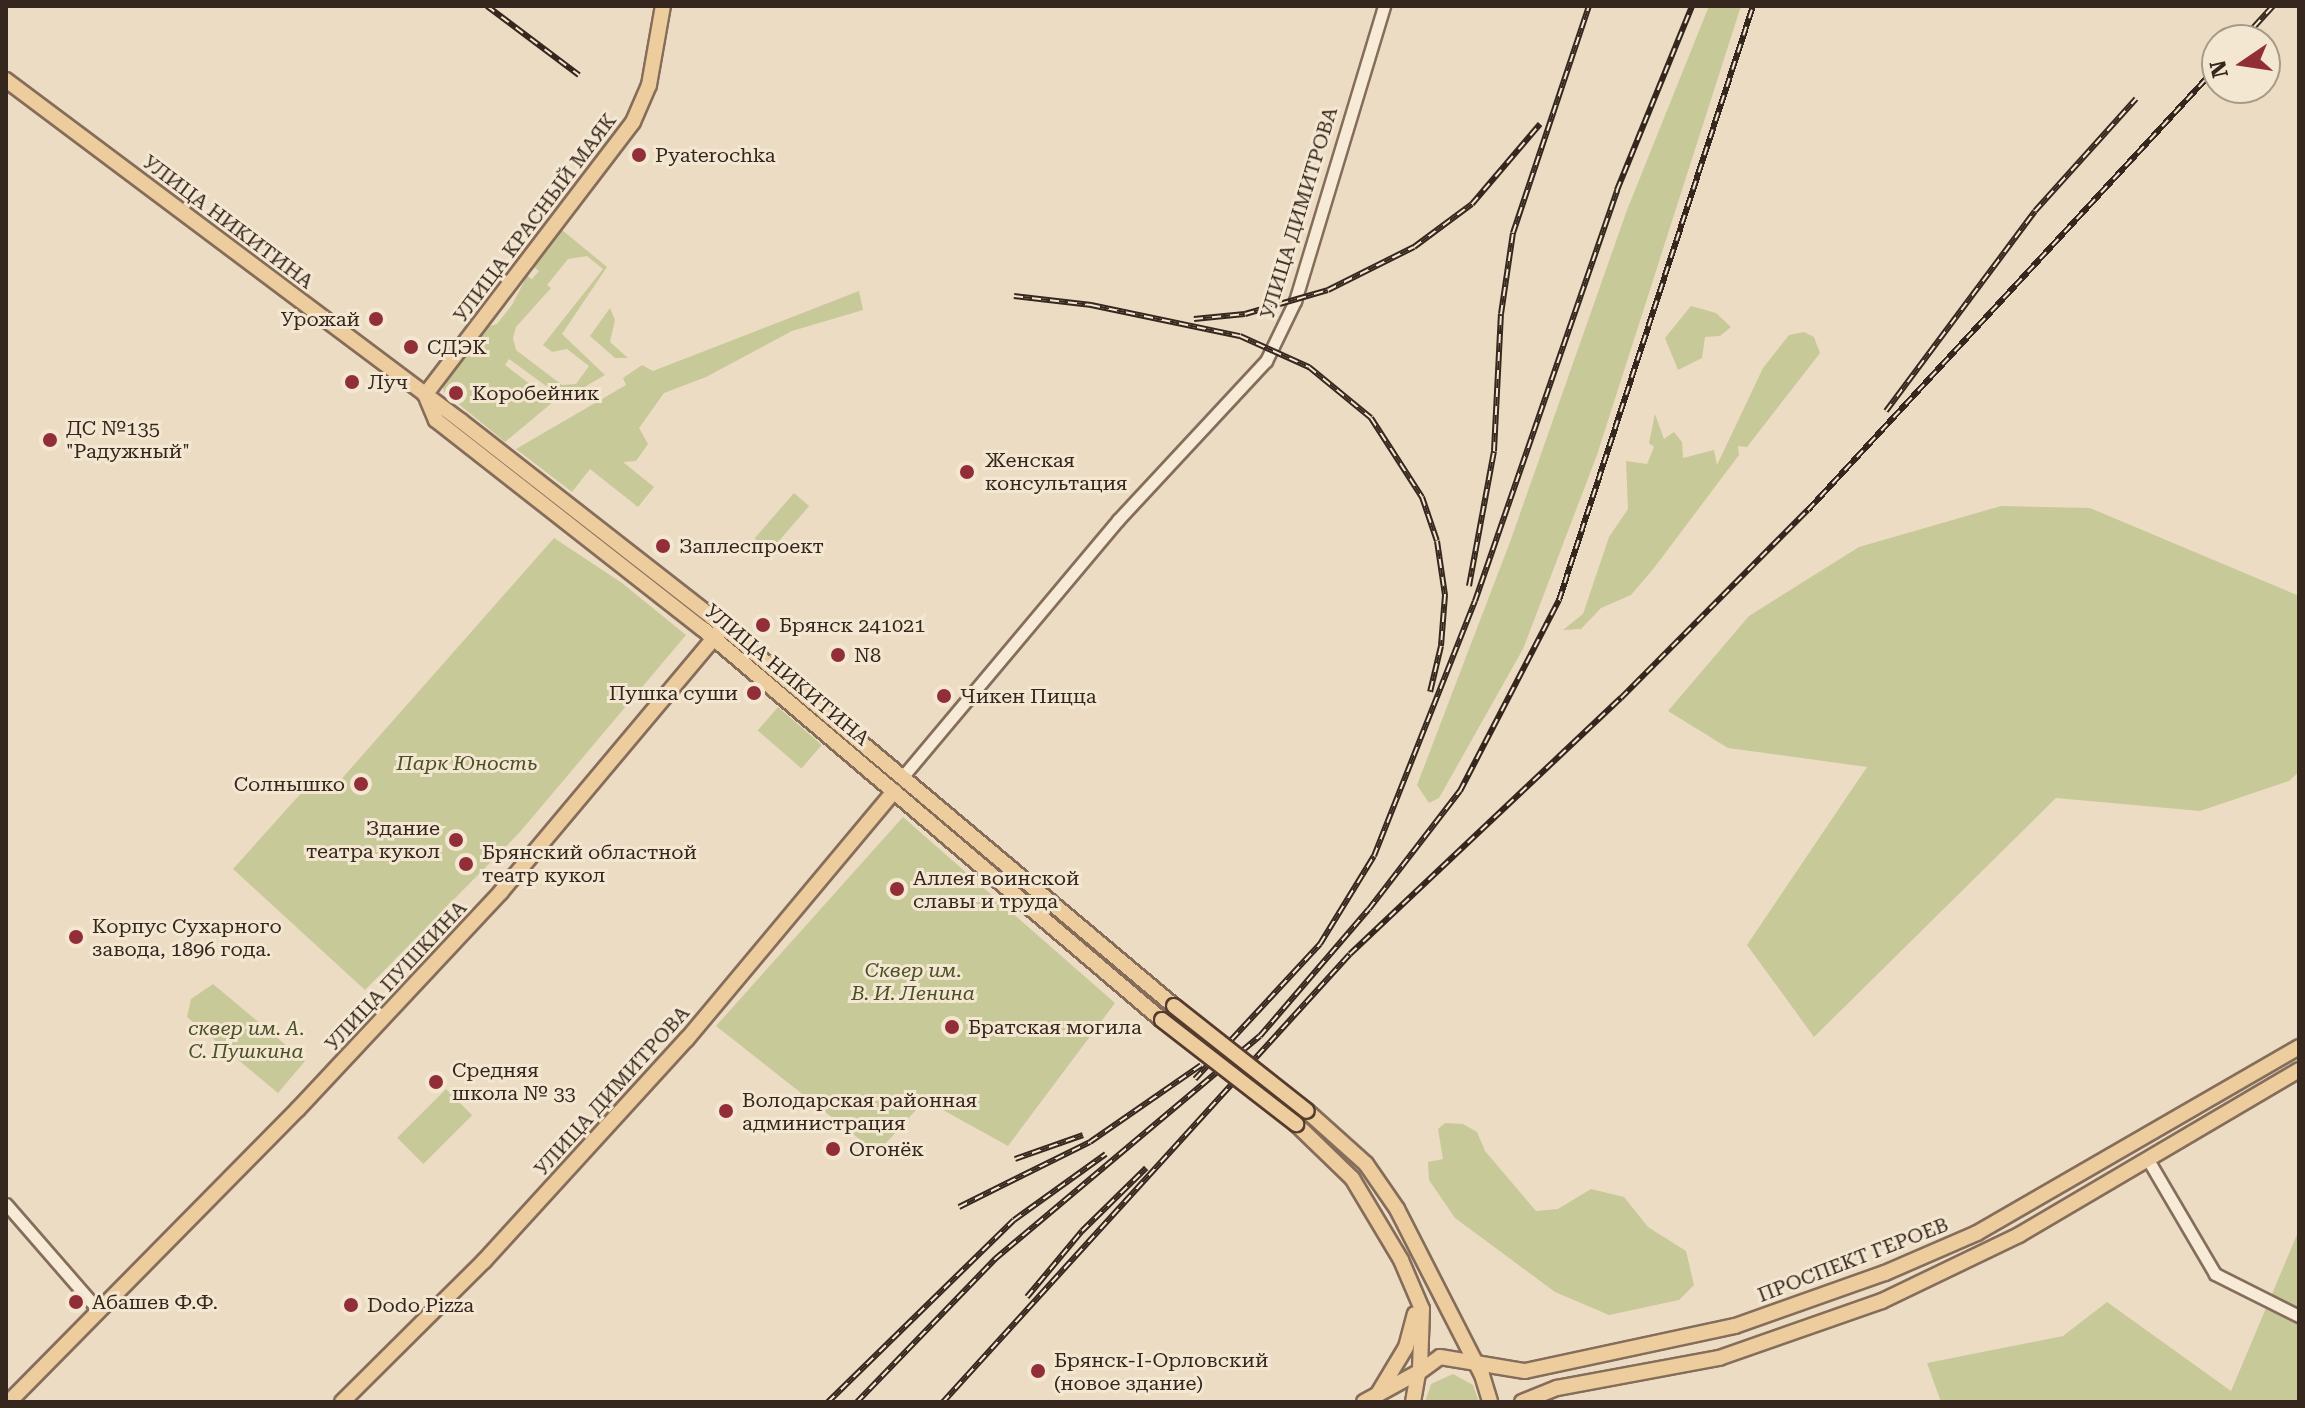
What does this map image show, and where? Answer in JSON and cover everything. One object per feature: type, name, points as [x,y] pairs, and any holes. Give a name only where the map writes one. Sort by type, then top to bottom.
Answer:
[{"type":"main road","name":"УЛИЦА КРАСНЫЙ МАЯК","points":[[425,395],[633,122],[649,85],[663,6]]},
{"type":"main road","name":"УЛИЦА НИКИТИНА","points":[[6,80],[425,395],[718,633],[904,775],[1174,1006],[1307,1111],[1366,1164],[1397,1209],[1490,1402]]},
{"type":"main road","name":"УЛИЦА НИКИТИНА","points":[[718,633],[894,791],[1162,1020],[1296,1124],[1352,1178],[1401,1260]]},
{"type":"main road","name":"УЛИЦА ПУШКИНА","points":[[9,1402],[304,1103],[520,872],[718,633]]},
{"type":"main road","name":"УЛИЦА ДИМИТРОВА","points":[[342,1402],[484,1261],[687,1039],[894,791]]},
{"type":"main road","name":"ПРОСПЕКТ ГЕРОЕВ","points":[[1370,1399],[1440,1357],[1525,1371],[1623,1353],[1735,1326],[1885,1273],[1977,1233],[2299,1047]]},
{"type":"main road","points":[[1522,1402],[1557,1388],[1719,1358],[1882,1301],[2019,1235],[2299,1070]]},
{"type":"main road","points":[[1401,1260],[1422,1309],[1419,1372],[1413,1402]]},
{"type":"main road","points":[[1370,1399],[1414,1324],[1414,1299],[1401,1260]]},
{"type":"street","name":"УЛИЦА ДИМИТРОВА","points":[[904,775],[1118,520],[1266,361],[1295,301],[1384,6]]},
{"type":"street","points":[[2147,1158],[2215,1274],[2299,1316]]},
{"type":"street","points":[[6,1204],[98,1310]]},
{"type":"green space","points":[[1709,6],[1741,6],[1597,455],[1523,649],[1439,798],[1429,803],[1417,785],[1510,542],[1627,210]]},
{"type":"green space","points":[[562,230],[607,267],[562,334],[605,375],[564,399],[509,359],[505,365],[553,402],[505,442],[444,392],[443,385],[487,327],[497,324],[512,305],[527,276],[532,279],[539,271],[534,267]],"holes":[[[587,256],[603,269],[543,345],[552,352],[567,349],[589,366],[576,384],[562,385],[516,350],[513,338],[516,327],[551,288],[547,285],[568,259]]]},
{"type":"green space","points":[[859,291],[863,310],[792,331],[706,377],[664,393],[639,428],[648,444],[636,461],[623,462],[654,487],[638,507],[590,469],[572,492],[516,449],[626,385],[623,378],[642,365],[653,371]]},
{"type":"green space","points":[[1691,306],[1716,313],[1731,327],[1720,336],[1705,337],[1702,358],[1678,370],[1665,338]]},
{"type":"green space","points":[[610,308],[615,320],[610,342],[628,358],[615,358],[590,336]]},
{"type":"green space","points":[[1804,332],[1814,337],[1820,353],[1747,447],[1738,446],[1739,455],[1654,568],[1631,595],[1601,608],[1581,629],[1563,630],[1583,614],[1609,537],[1628,509],[1626,461],[1647,464],[1654,447],[1649,443],[1655,414],[1664,439],[1674,432],[1682,442],[1683,458],[1714,450],[1717,465],[1763,368],[1789,335]]},
{"type":"green space","points":[[794,493],[809,506],[770,551],[755,538]]},
{"type":"green space","points":[[2001,506],[2090,508],[2299,596],[2299,772],[2289,781],[2200,811],[2056,798],[1814,1037],[1747,945],[1867,767],[1728,748],[1668,711],[1749,616],[1859,547]]},
{"type":"green space","name":"Парк Юность","points":[[554,538],[622,583],[686,635],[520,832],[365,990],[233,869],[312,781],[330,792]]},
{"type":"green space","points":[[778,707],[822,745],[801,768],[758,730]]},
{"type":"green space","name":"Сквер им. В. И. Ленина","points":[[903,817],[1115,1003],[1008,1146],[925,1100],[877,1153],[716,1026]]},
{"type":"green space","name":"сквер им. А. С. Пушкина","points":[[213,984],[305,1061],[278,1093],[187,1017],[191,999]]},
{"type":"green space","points":[[446,1089],[472,1115],[423,1164],[397,1138]]},
{"type":"green space","points":[[1445,1123],[1463,1124],[1477,1132],[1485,1151],[1536,1211],[1558,1209],[1591,1189],[1624,1197],[1648,1227],[1686,1251],[1694,1285],[1679,1300],[1609,1315],[1555,1292],[1455,1218],[1429,1180],[1428,1162],[1443,1159],[1438,1129]]},
{"type":"green space","points":[[2299,1230],[2299,1402],[1941,1402],[1927,1363],[2063,1336],[2107,1302],[2231,1391]]},
{"type":"green space","points":[[1453,1374],[1473,1385],[1479,1402],[1425,1402],[1431,1384]]},
{"type":"railway","points":[[487,6],[579,75]]},
{"type":"railway","points":[[1469,586],[1494,451],[1501,314],[1513,233],[1589,6]]},
{"type":"railway","points":[[1195,1079],[1320,944],[1374,856],[1475,601],[1617,190],[1692,6]]},
{"type":"railway","points":[[857,1402],[995,1259],[1260,1036],[1369,909],[1460,791],[1559,600],[1753,6]]},
{"type":"railway","points":[[2257,24],[2273,6]]},
{"type":"railway","points":[[943,1402],[1350,954],[1621,698],[1808,510],[2201,84]]},
{"type":"railway","points":[[1886,411],[2035,211],[2136,99]]},
{"type":"railway","points":[[1194,319],[1245,314],[1328,290],[1414,247],[1472,204],[1540,124]]},
{"type":"railway","points":[[1014,296],[1091,305],[1240,336],[1309,367],[1371,418],[1422,497],[1437,541],[1445,595],[1441,646],[1430,692]]},
{"type":"railway","points":[[959,1207],[1090,1142],[1201,1065]]},
{"type":"railway","points":[[1015,1159],[1083,1135]]},
{"type":"railway","points":[[828,1402],[1014,1220],[1106,1154]]},
{"type":"railway","points":[[1027,1297],[1082,1231],[1146,1168]]},
{"type":"place","name":"Pyaterochka","points":[[639,155]]},
{"type":"place","name":"Урожай","points":[[376,319]]},
{"type":"place","name":"СДЭК","points":[[411,347]]},
{"type":"place","name":"Луч","points":[[352,382]]},
{"type":"place","name":"Коробейник","points":[[456,393]]},
{"type":"place","name":"ДС №135 \"Радужный\"","points":[[50,440]]},
{"type":"place","name":"Женская консультация","points":[[967,472]]},
{"type":"place","name":"Заплеспроект","points":[[663,546]]},
{"type":"place","name":"Брянск 241021","points":[[763,625]]},
{"type":"place","name":"N8","points":[[838,655]]},
{"type":"place","name":"Пушка суши","points":[[754,693]]},
{"type":"place","name":"Чикен Пицца","points":[[944,696]]},
{"type":"place","name":"Солнышко","points":[[361,784]]},
{"type":"place","name":"Здание театра кукол","points":[[456,840]]},
{"type":"place","name":"Брянский областной театр кукол","points":[[466,864]]},
{"type":"place","name":"Аллея воинской славы и труда","points":[[897,889]]},
{"type":"place","name":"Корпус Сухарного завода, 1896 года.","points":[[76,937]]},
{"type":"place","name":"Братская могила","points":[[952,1027]]},
{"type":"place","name":"Средняя школа № 33","points":[[436,1082]]},
{"type":"place","name":"Володарская районная администрация","points":[[726,1111]]},
{"type":"place","name":"Огонёк","points":[[833,1149]]},
{"type":"place","name":"Абашев Ф.Ф.","points":[[76,1302]]},
{"type":"place","name":"Dodo Pizza","points":[[351,1305]]},
{"type":"place","name":"Брянск-I-Орловский (новое здание)","points":[[1038,1371]]}]
